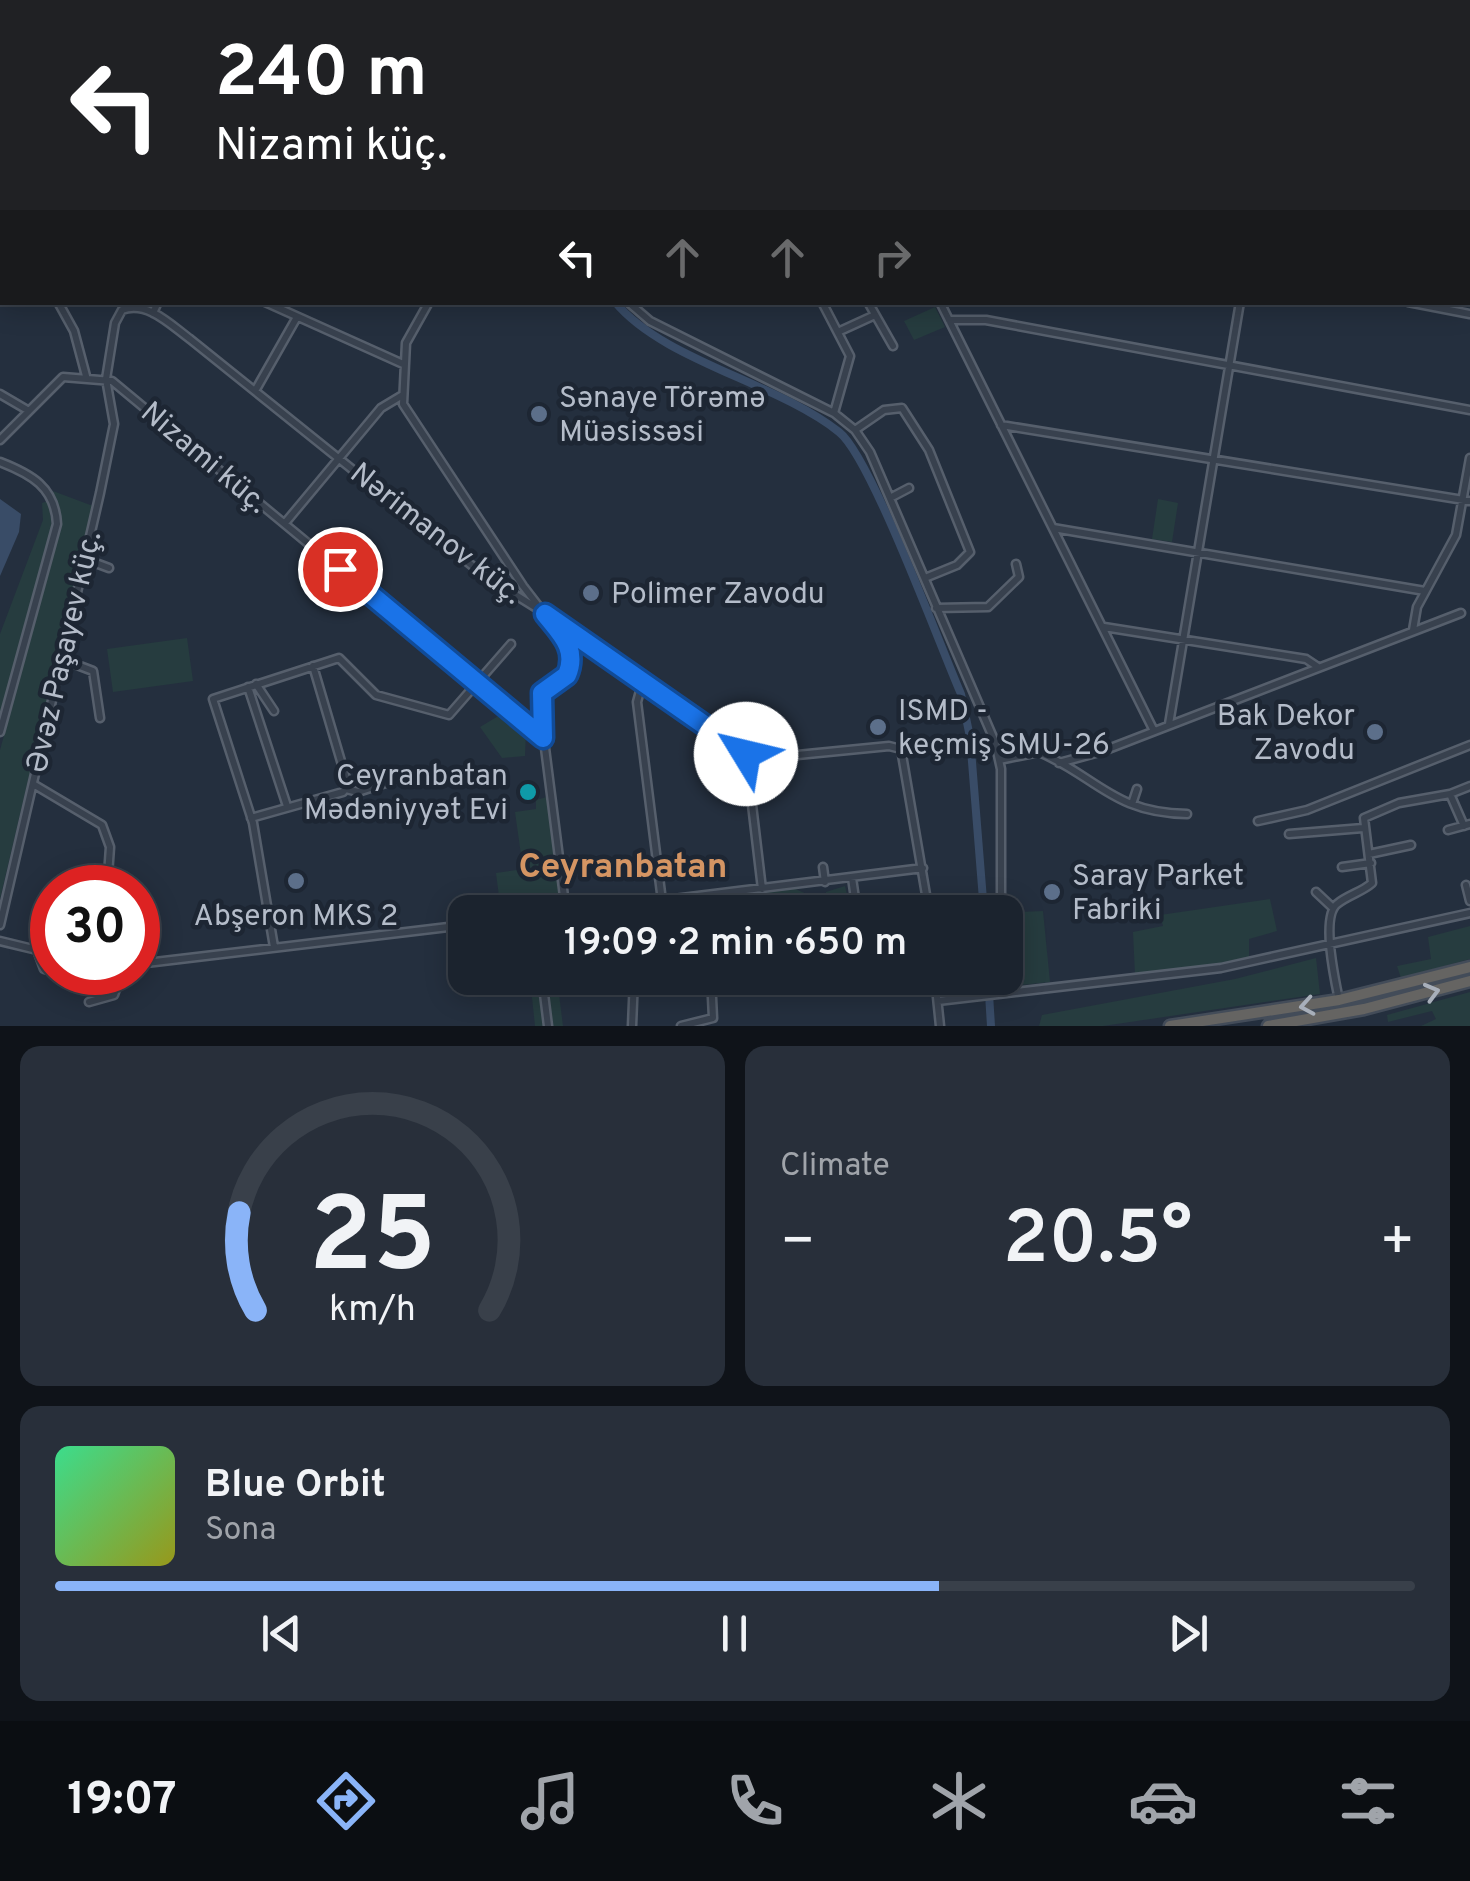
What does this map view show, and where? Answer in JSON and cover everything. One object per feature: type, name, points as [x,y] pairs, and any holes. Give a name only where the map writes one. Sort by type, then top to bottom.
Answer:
[{"type":"highway","points":[[1339,1000],[1470,967]]},
{"type":"highway","points":[[1340,1013],[1470,981]]},
{"type":"highway","points":[[1170,1026],[1339,1000],[1355,999],[1359,1004],[1320,1022],[1268,1026]]},
{"type":"street","points":[[60,305],[74,330],[86,376]]},
{"type":"street","points":[[0,440],[4,430],[29,411],[58,380],[106,378],[121,306],[153,312],[156,305]]},
{"type":"street","points":[[271,305],[403,364]]},
{"type":"street","points":[[415,305],[423,312]]},
{"type":"street","points":[[427,305],[408,337],[400,396],[566,640],[572,656],[567,675],[542,693],[543,738],[566,895]]},
{"type":"street","points":[[631,305],[650,321],[834,413],[856,430],[978,700],[999,760],[1002,895]]},
{"type":"street","points":[[823,305],[829,320],[840,331],[850,362],[834,413]]},
{"type":"street","points":[[870,305],[893,346]]},
{"type":"street","points":[[941,305],[1154,731]]},
{"type":"street","points":[[1168,725],[1239,305]]},
{"type":"street","points":[[1424,305],[1470,314]]},
{"type":"street","name":"Nərimanov küç.","points":[[153,312],[485,576],[644,680],[746,754]]},
{"type":"street","points":[[840,331],[875,316]]},
{"type":"street","points":[[255,390],[297,317]]},
{"type":"street","points":[[948,320],[986,320],[1470,410]]},
{"type":"street","name":"Nizami küç.","points":[[106,378],[543,738]]},
{"type":"street","name":"Əvəz Paşayev küç.","points":[[0,926],[64,660],[114,424],[106,378]]},
{"type":"street","points":[[0,394],[29,411]]},
{"type":"street","points":[[285,523],[382,408],[400,396]]},
{"type":"street","points":[[856,430],[884,410],[902,408],[930,450],[970,552],[957,565],[925,578]]},
{"type":"street","points":[[1000,425],[1466,501]]},
{"type":"street","points":[[1414,630],[1414,613],[1452,547],[1466,501],[1470,458]]},
{"type":"street","points":[[0,462],[42,485],[57,524],[0,732]]},
{"type":"street","points":[[890,498],[908,488]]},
{"type":"street","points":[[1053,528],[1425,591]]},
{"type":"street","points":[[85,559],[110,568]]},
{"type":"street","points":[[936,608],[988,607],[1019,576],[1016,564]]},
{"type":"street","points":[[1059,763],[1154,731],[1462,612]]},
{"type":"street","points":[[1104,627],[1306,659],[1318,667]]},
{"type":"street","points":[[274,948],[251,818],[212,699],[339,658],[376,694],[444,715],[456,712],[510,644]]},
{"type":"street","points":[[64,660],[93,671],[100,718]]},
{"type":"street","points":[[312,666],[347,772],[346,790]]},
{"type":"street","points":[[644,680],[637,702],[661,895]]},
{"type":"street","points":[[252,685],[274,712]]},
{"type":"street","points":[[252,685],[287,806]]},
{"type":"street","points":[[1258,820],[1307,810],[1470,745]]},
{"type":"street","points":[[762,889],[746,754],[767,758],[889,746],[901,749],[926,895]]},
{"type":"street","points":[[999,760],[1038,752],[1091,786],[1132,804],[1187,814]]},
{"type":"street","points":[[251,818],[346,790],[358,792],[398,780]]},
{"type":"street","points":[[33,784],[102,825],[110,847],[109,865]]},
{"type":"street","points":[[1332,908],[1370,885],[1370,859],[1363,828],[1366,816],[1399,803],[1450,794],[1470,786]]},
{"type":"street","points":[[1132,804],[1137,789]]},
{"type":"street","points":[[1448,830],[1467,825],[1450,794]]},
{"type":"street","points":[[1288,834],[1363,828]]},
{"type":"street","points":[[1342,868],[1410,845]]},
{"type":"street","points":[[823,867],[825,882]]},
{"type":"street","points":[[712,895],[923,868]]},
{"type":"street","points":[[852,878],[854,895]]},
{"type":"street","points":[[1466,885],[1470,901]]},
{"type":"street","points":[[1316,892],[1332,908],[1330,945],[1339,1000]]},
{"type":"street","points":[[938,1001],[1221,968],[1470,913]]},
{"type":"street","points":[[160,961],[448,927]]},
{"type":"street","points":[[0,940],[30,947]]},
{"type":"street","points":[[89,1002],[114,995]]},
{"type":"street","points":[[544,995],[548,1026]]},
{"type":"street","points":[[632,1026],[633,995]]},
{"type":"street","points":[[681,1026],[713,1018],[712,995]]},
{"type":"street","points":[[937,995],[940,1026]]},
{"type":"green space","points":[[935,307],[945,327],[914,340],[904,321]]},
{"type":"green space","points":[[53,491],[93,506],[0,899],[0,750],[61,528]]},
{"type":"green space","points":[[1158,499],[1178,503],[1172,542],[1152,539]]},
{"type":"green space","points":[[48,501],[53,531],[0,715],[0,634],[43,520],[42,503]]},
{"type":"green space","points":[[187,638],[193,681],[113,692],[107,649]]},
{"type":"green space","points":[[505,712],[526,730],[525,756],[502,758],[480,727]]},
{"type":"green space","points":[[547,797],[559,895],[499,895],[496,873],[523,869],[515,812],[536,809],[536,800]]},
{"type":"green space","points":[[845,886],[847,895],[826,895]]},
{"type":"green space","points":[[793,888],[809,895],[736,895]]},
{"type":"green space","points":[[1270,899],[1277,931],[1249,939],[1249,959],[1135,975],[1133,932],[1163,926],[1160,915]]},
{"type":"green space","points":[[1043,911],[1050,982],[1023,985],[1023,912]]},
{"type":"green space","points":[[1470,926],[1470,959],[1401,978],[1397,966],[1431,959],[1428,937]]},
{"type":"green space","points":[[1316,958],[1320,994],[1103,1026],[1039,1026],[1042,1015],[1235,979]]},
{"type":"green space","points":[[1470,992],[1470,1026],[1421,1026],[1436,1019],[1432,1011],[1388,1022],[1387,1015]]},
{"type":"green space","points":[[532,995],[540,995],[544,1026],[535,1026]]},
{"type":"green space","points":[[548,995],[559,995],[563,1026],[552,1026]]},
{"type":"water","points":[[0,499],[21,514],[19,532],[0,576]]},
{"type":"waterway","points":[[618,305],[662,340],[813,414],[839,432],[853,448],[886,513],[961,694],[970,737],[983,895]]},
{"type":"waterway","points":[[989,995],[991,1026]]},
{"type":"place","name":"Sənaye Törəmə Müəsissəsi","points":[[539,414]]},
{"type":"place","name":"Polimer Zavodu","points":[[591,593]]},
{"type":"place","name":"ISMD - keçmiş SMU-26","points":[[878,727]]},
{"type":"place","name":"Bak Dekor Zavodu","points":[[1375,732]]},
{"type":"place","name":"Ceyranbatan Mədəniyyət Evi","points":[[528,792]]},
{"type":"place","name":"Abşeron MKS 2","points":[[296,881]]},
{"type":"place","name":"Saray Parket Fabriki","points":[[1052,892]]},
{"type":"district","name":"Ceyranbatan","points":[[623,865]]},
{"type":"route","points":[[340,569],[543,738],[539,702],[542,693],[567,675],[572,656],[566,640],[545,614],[746,754]]}]
